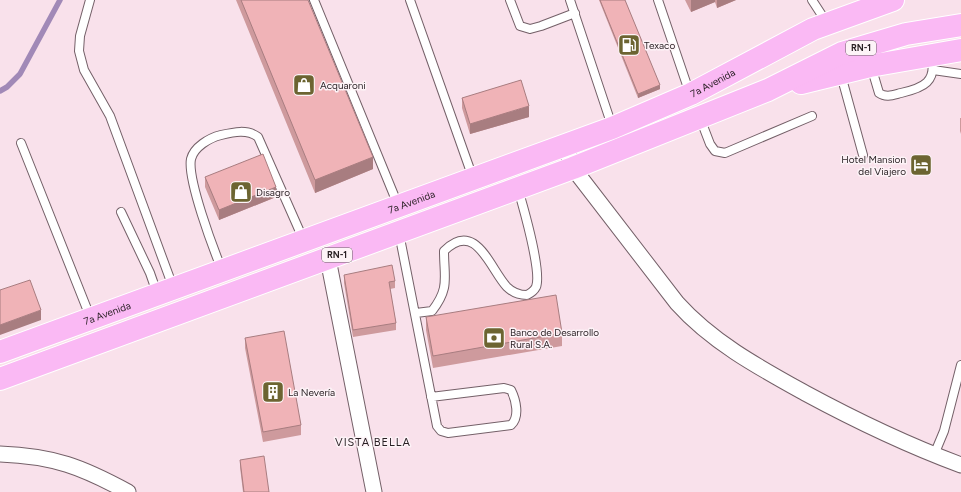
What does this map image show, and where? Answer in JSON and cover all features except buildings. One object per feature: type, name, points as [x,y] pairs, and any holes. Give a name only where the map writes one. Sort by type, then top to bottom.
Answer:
[{"type":"main road","points":[[819,24],[849,0]]},
{"type":"main road","name":"RN-1","points":[[819,24],[893,0]]},
{"type":"main road","name":"7a Avenida","points":[[0,352],[166,293],[222,271],[612,128],[691,94],[819,24]]},
{"type":"main road","name":"RN-1","points":[[0,379],[573,168],[768,90],[842,53],[906,34],[961,25]]},
{"type":"main road","points":[[768,90],[870,66],[932,62],[961,50]]},
{"type":"street","points":[[565,145],[573,168],[677,303],[709,334],[775,377],[835,410],[934,455],[961,465]]},
{"type":"street","points":[[328,259],[374,492]]},
{"type":"street","points":[[0,454],[21,455],[60,461],[93,473],[128,492]]},
{"type":"lane","points":[[90,0],[80,36],[79,51],[84,70],[92,87],[110,116],[166,293]]},
{"type":"lane","points":[[314,0],[400,207]]},
{"type":"lane","points":[[410,0],[473,180]]},
{"type":"lane","points":[[510,0],[520,26],[530,29],[575,13]]},
{"type":"lane","points":[[570,0],[612,128]]},
{"type":"lane","points":[[658,0],[691,94]]},
{"type":"lane","points":[[812,0],[819,24]]},
{"type":"lane","points":[[870,66],[879,93],[890,96],[918,89],[928,81],[932,62],[961,74]]},
{"type":"lane","points":[[841,74],[863,155]]},
{"type":"lane","points":[[699,118],[710,144],[715,151],[725,153],[812,116]]},
{"type":"lane","points":[[222,271],[211,244],[190,170],[192,157],[197,147],[219,135],[245,131],[258,137],[304,241]]},
{"type":"lane","points":[[21,143],[91,320]]},
{"type":"lane","points":[[416,313],[432,311],[441,299],[446,274],[444,251],[455,242],[466,241],[475,244],[484,253],[507,286],[513,292],[527,295],[532,292],[536,287],[537,272],[518,188]]},
{"type":"lane","points":[[121,212],[150,273],[166,293]]},
{"type":"lane","points":[[399,232],[416,313],[431,397],[437,426],[441,431],[448,433],[511,425],[514,422],[516,415],[511,390],[504,388],[431,397]]},
{"type":"lane","points":[[934,455],[944,430],[961,365]]},
{"type":"waterway","points":[[0,91],[7,87],[20,74],[60,0]]},
{"type":"place","name":"Texaco","points":[[629,45]]},
{"type":"place","name":"Acquaroni","points":[[304,85]]},
{"type":"place","name":"Hotel Mansion del Viajero","points":[[921,165]]},
{"type":"place","name":"Disagro","points":[[241,192]]},
{"type":"place","name":"Banco de Desarrollo Rural S.A.","points":[[494,338]]},
{"type":"place","name":"La Nevería","points":[[273,392]]},
{"type":"district","name":"VISTA BELLA","points":[[373,442]]}]
